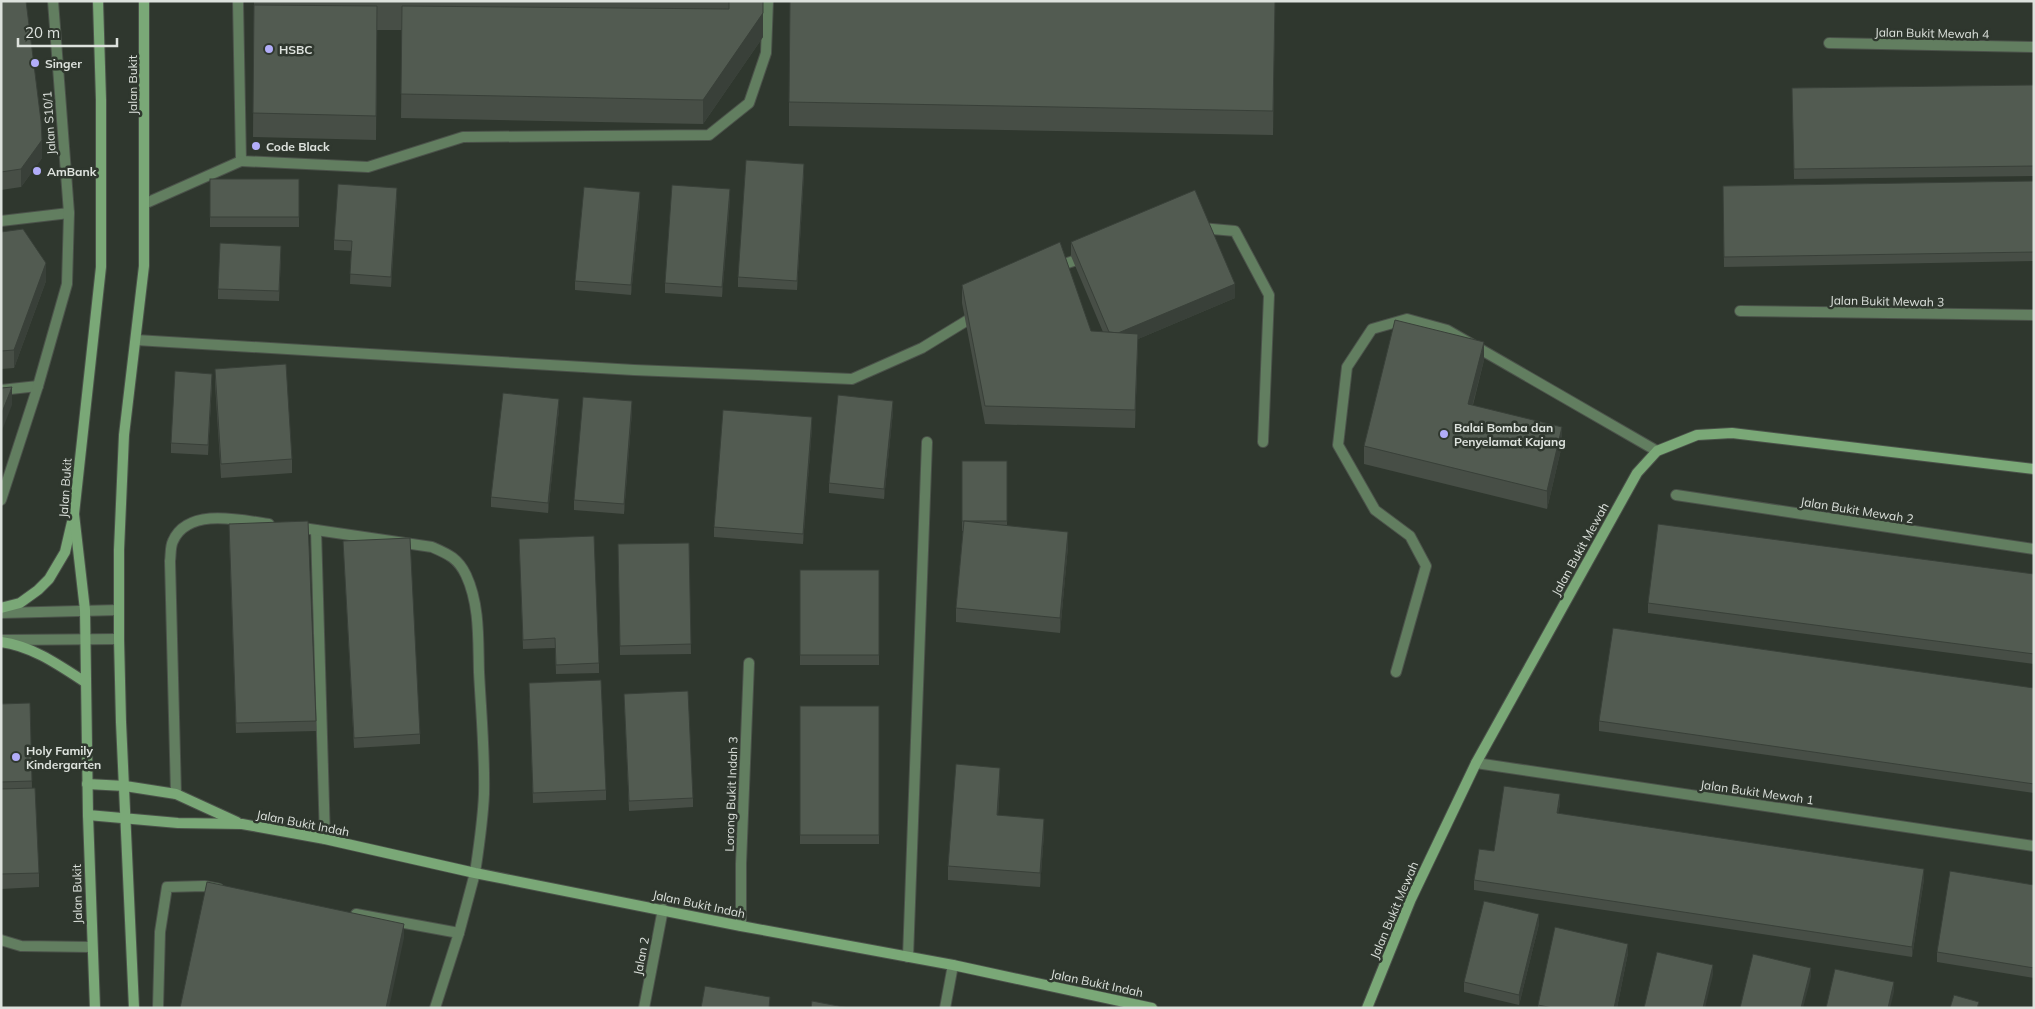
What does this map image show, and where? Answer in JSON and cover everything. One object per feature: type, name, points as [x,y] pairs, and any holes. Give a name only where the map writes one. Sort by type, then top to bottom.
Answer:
[{"type":"street","name":"Jalan S10/1","points":[[1,500],[38,386],[67,284],[69,213],[53,1]]},
{"type":"street","name":"Jalan Bukit","points":[[95,1008],[91,947],[85,610],[74,514],[101,267],[101,100],[98,1]]},
{"type":"street","name":"Jalan Bukit","points":[[134,1008],[119,638],[120,492],[124,435],[144,266],[144,1]]},
{"type":"street","points":[[238,1],[241,161]]},
{"type":"street","points":[[144,204],[241,161],[368,167],[463,137],[709,135],[748,103],[766,53],[768,1]]},
{"type":"street","name":"Jalan Bukit Mewah 4","points":[[1829,43],[2034,48]]},
{"type":"street","points":[[1,221],[69,213]]},
{"type":"street","points":[[1191,227],[1235,231],[1269,295],[1263,442]]},
{"type":"street","points":[[1046,273],[1054,268],[1100,253]]},
{"type":"street","points":[[136,340],[634,370],[852,379],[922,348],[988,308]]},
{"type":"street","name":"Jalan Bukit Mewah 3","points":[[1740,311],[2034,315]]},
{"type":"street","points":[[1396,672],[1426,566],[1410,536],[1375,510],[1338,445],[1347,367],[1372,328],[1408,319],[1447,330],[1657,451]]},
{"type":"street","points":[[1,390],[38,386]]},
{"type":"street","name":"Jalan Bukit Mewah","points":[[1366,1008],[1411,899],[1476,763],[1637,473],[1657,451],[1697,435],[1732,433],[2034,468]]},
{"type":"street","points":[[908,957],[926,442]]},
{"type":"street","name":"Jalan Bukit Mewah 2","points":[[1676,495],[2034,549]]},
{"type":"street","points":[[1,608],[20,603],[49,579],[65,552],[74,514]]},
{"type":"street","points":[[176,794],[170,561],[173,541],[185,527],[203,518],[226,519],[432,547],[453,556],[465,573],[474,595],[477,621],[484,793],[475,873],[459,933],[435,1008]]},
{"type":"street","points":[[316,530],[325,839]]},
{"type":"street","points":[[1,613],[119,610]]},
{"type":"street","points":[[1,641],[119,638]]},
{"type":"street","points":[[1,641],[15,644],[40,655],[85,682]]},
{"type":"street","name":"Lorong Bukit Indah 3","points":[[741,926],[741,864],[748,662]]},
{"type":"street","name":"Jalan Bukit Mewah 1","points":[[1476,763],[2034,846]]},
{"type":"street","name":"Jalan Bukit Indah","points":[[88,784],[125,786],[176,794],[242,824]]},
{"type":"street","name":"Jalan Bukit Indah","points":[[88,815],[178,823],[242,824],[325,839],[475,873],[741,926],[953,965],[1152,1008]]},
{"type":"street","points":[[158,1008],[160,932],[167,887],[204,886],[233,892]]},
{"type":"street","name":"Jalan 2","points":[[644,1008],[662,909]]},
{"type":"street","points":[[341,911],[459,933]]},
{"type":"street","points":[[1,940],[21,946],[91,947]]},
{"type":"street","points":[[945,1008],[953,965]]},
{"type":"building","points":[[1,1],[26,1],[42,140],[21,169],[1,172]]},
{"type":"building","points":[[729,1],[763,1],[763,13],[703,100],[401,94],[402,6],[729,9]]},
{"type":"building","points":[[790,1],[1275,1],[1273,111],[789,102]]},
{"type":"building","points":[[254,5],[377,6],[376,116],[253,113]]},
{"type":"building","points":[[2034,85],[2034,166],[1794,169],[1792,88]]},
{"type":"building","points":[[746,160],[804,164],[797,281],[738,277]]},
{"type":"building","points":[[210,179],[299,179],[299,217],[210,217]]},
{"type":"building","points":[[2034,181],[2034,252],[1724,257],[1723,186]]},
{"type":"building","points":[[338,184],[397,188],[391,277],[350,274],[352,241],[334,240]]},
{"type":"building","points":[[672,185],[730,189],[722,287],[665,283]]},
{"type":"building","points":[[584,187],[640,192],[631,285],[575,281]]},
{"type":"building","points":[[1195,190],[1235,284],[1118,333],[1109,332],[1071,242]]},
{"type":"building","points":[[23,229],[46,263],[14,350],[1,351],[1,232]]},
{"type":"building","points":[[1060,242],[1091,331],[1138,334],[1135,410],[985,406],[962,285]]},
{"type":"building","points":[[220,243],[281,246],[279,291],[218,289]]},
{"type":"building","name":"Balai Bomba dan Penyelamat Kajang","points":[[1395,320],[1484,342],[1468,404],[1562,427],[1547,491],[1364,446]]},
{"type":"building","points":[[286,364],[292,459],[221,464],[215,369]]},
{"type":"building","points":[[175,371],[212,374],[208,445],[171,443]]},
{"type":"building","points":[[12,387],[1,415],[1,388]]},
{"type":"building","points":[[503,393],[559,399],[548,503],[491,497]]},
{"type":"building","points":[[838,395],[893,401],[884,489],[829,483]]},
{"type":"building","points":[[583,397],[632,401],[624,504],[574,500]]},
{"type":"building","points":[[723,410],[812,417],[803,534],[714,527]]},
{"type":"building","points":[[962,461],[1007,461],[1007,521],[962,521]]},
{"type":"building","points":[[308,521],[316,721],[236,723],[229,524]]},
{"type":"building","points":[[964,521],[1068,532],[1060,618],[956,608]]},
{"type":"building","points":[[1658,524],[2034,574],[2034,654],[1648,603]]},
{"type":"building","points":[[594,536],[599,663],[556,665],[555,638],[523,640],[519,539]]},
{"type":"building","points":[[410,538],[420,734],[354,738],[343,541]]},
{"type":"building","points":[[689,543],[691,644],[620,646],[618,544]]},
{"type":"building","points":[[800,570],[879,570],[879,655],[800,655]]},
{"type":"building","points":[[1613,628],[2034,688],[2034,784],[1599,721]]},
{"type":"building","points":[[601,680],[606,790],[533,793],[529,683]]},
{"type":"building","points":[[688,691],[693,798],[629,801],[624,694]]},
{"type":"building","name":"Holy Family Kindergarten","points":[[30,703],[32,781],[1,782],[1,704]]},
{"type":"building","points":[[800,706],[879,706],[879,835],[800,835]]},
{"type":"building","points":[[956,764],[1000,768],[997,815],[1044,819],[1040,873],[948,866]]},
{"type":"building","points":[[1504,786],[1560,794],[1557,813],[1924,869],[1912,947],[1474,880],[1479,849],[1494,851]]},
{"type":"building","points":[[35,788],[39,873],[1,874],[1,789]]},
{"type":"building","points":[[1950,871],[2034,885],[2034,968],[1937,952]]},
{"type":"building","points":[[207,882],[404,924],[386,1008],[180,1008]]},
{"type":"building","points":[[1484,901],[1539,914],[1519,995],[1464,982]]},
{"type":"building","points":[[1555,927],[1628,944],[1614,1008],[1553,1008],[1538,1005]]},
{"type":"building","points":[[1657,952],[1713,965],[1703,1008],[1644,1008]]},
{"type":"building","points":[[1753,954],[1811,968],[1801,1008],[1740,1008]]},
{"type":"building","points":[[1835,969],[1894,982],[1888,1008],[1826,1008]]},
{"type":"building","points":[[705,986],[770,997],[769,1008],[701,1008]]},
{"type":"building","points":[[1954,995],[1979,1002],[1977,1008],[1950,1008]]},
{"type":"building","points":[[812,1001],[849,1008],[811,1008]]},
{"type":"place","name":"HSBC","points":[[269,49]]},
{"type":"place","name":"Singer","points":[[35,63]]},
{"type":"place","name":"Code Black","points":[[256,146]]},
{"type":"place","name":"AmBank","points":[[37,171]]},
{"type":"place","name":"Balai Bomba dan Penyelamat Kajang","points":[[1444,434]]},
{"type":"place","name":"Holy Family Kindergarten","points":[[16,757]]}]
